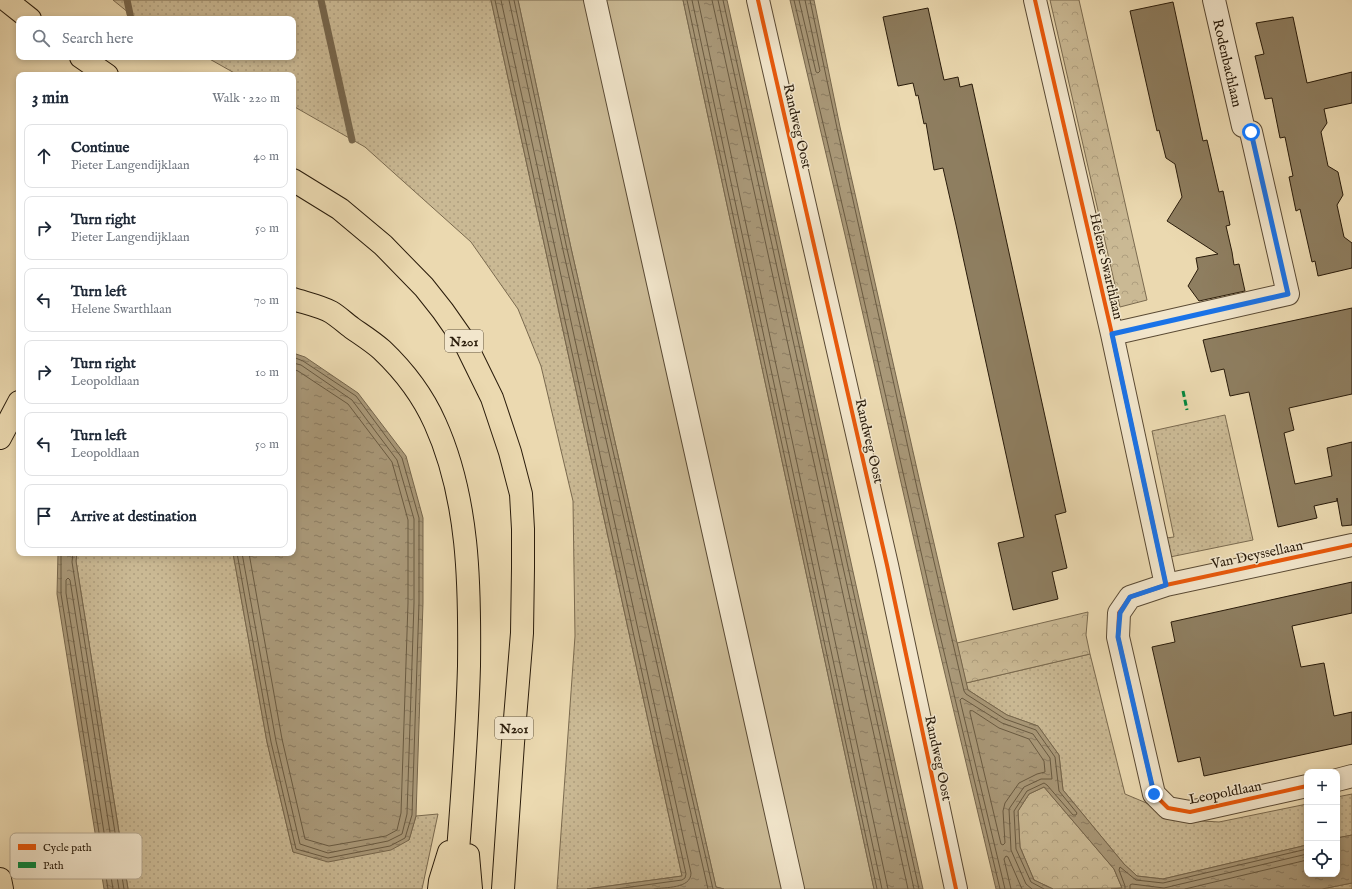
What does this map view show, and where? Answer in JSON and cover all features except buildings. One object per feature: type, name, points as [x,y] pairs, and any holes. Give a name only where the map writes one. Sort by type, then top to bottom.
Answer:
[{"type":"highway","points":[[6,0],[26,16]]},
{"type":"highway","points":[[85,60],[103,72]]},
{"type":"highway","name":"N201","points":[[296,182],[340,209],[383,245],[424,286],[464,341],[492,398],[510,452],[521,494],[523,575],[522,633],[503,889]]},
{"type":"highway","points":[[296,300],[331,312],[381,350],[412,384],[435,422],[449,461],[460,504],[465,542],[469,636],[468,701],[462,806],[455,889]]},
{"type":"highway","points":[[0,438],[16,408]]},
{"type":"highway","points":[[439,889],[462,806]]},
{"type":"highway","points":[[462,806],[471,889]]},
{"type":"highway","points":[[0,880],[2,889]]},
{"type":"street","points":[[596,0],[793,889]]},
{"type":"street","name":"Randweg Oost","points":[[758,0],[886,558],[956,889]]},
{"type":"street","name":"Helene Swarthlaan","points":[[1035,0],[1112,334],[1166,585]]},
{"type":"street","name":"Rodenbachlaan","points":[[1112,334],[1288,294],[1214,0]]},
{"type":"street","name":"Van Deyssellaan","points":[[1166,585],[1352,545]]},
{"type":"street","name":"Leopoldlaan","points":[[1166,585],[1130,597],[1120,613],[1118,637],[1154,794],[1168,808],[1190,812],[1304,787]]},
{"type":"street","points":[[1340,779],[1352,776]]},
{"type":"green space","points":[[113,0],[491,0],[682,876],[587,889],[557,889],[575,636],[573,501],[541,366],[518,309],[471,242],[365,147],[296,108],[296,72],[233,72],[211,60],[296,60],[296,16],[134,16]]},
{"type":"green space","points":[[518,0],[683,0],[874,889],[724,889],[716,887],[571,248]]},
{"type":"green space","points":[[1050,0],[1079,0],[1147,300],[1120,307]]},
{"type":"green space","points":[[1225,415],[1253,540],[1170,557],[1166,538],[1174,537],[1152,431]]},
{"type":"green space","points":[[77,556],[234,556],[267,742],[293,852],[409,840],[416,816],[438,814],[422,889],[128,889],[126,879],[142,879],[142,833],[119,833],[76,561]]},
{"type":"green space","points":[[1088,612],[1086,635],[1090,654],[966,683],[957,643]]},
{"type":"green space","points":[[1090,654],[1125,794],[1187,820],[1219,822],[1304,805],[1304,846],[1163,879],[1137,876],[1124,864],[1063,790],[1059,755],[1038,726],[1007,715],[968,690],[966,683]]},
{"type":"green space","points":[[1044,787],[1114,869],[1122,888],[1053,889],[1034,880],[1020,847],[1018,811],[1029,794]]},
{"type":"green space","points":[[1352,794],[1352,835],[1340,837],[1340,805],[1340,796]]},
{"type":"green space","points":[[1352,883],[1352,889],[1322,889]]},
{"type":"water","points":[[491,0],[518,0],[571,248],[716,887],[724,889],[587,889],[682,876]]},
{"type":"water","points":[[683,0],[727,0],[923,889],[874,889]]},
{"type":"water","points":[[790,0],[814,0],[840,127],[968,690],[1007,715],[1038,726],[1059,755],[1063,790],[1124,864],[1137,876],[1163,879],[1304,846],[1304,877],[1340,877],[1340,837],[1352,835],[1352,883],[1322,889],[1111,889],[1122,888],[1114,869],[1044,787],[1029,794],[1018,811],[1020,847],[1034,880],[1053,889],[996,889],[931,615]]},
{"type":"water","points":[[296,354],[305,357],[358,393],[406,456],[423,518],[423,603],[416,816],[409,840],[391,850],[328,862],[293,852],[267,742],[234,556],[296,556]]},
{"type":"water","points":[[58,556],[77,556],[76,561],[119,833],[95,833],[57,594]]},
{"type":"water","points":[[102,879],[126,879],[128,889],[104,889]]},
{"type":"waterway","points":[[127,0],[130,14]]},
{"type":"waterway","points":[[321,0],[352,140]]},
{"type":"marked path","points":[[1183,391],[1187,410]]},
{"type":"cycle path","points":[[758,0],[887,565],[956,889]]},
{"type":"cycle path","points":[[1035,0],[1112,334],[1166,585]]},
{"type":"cycle path","points":[[1304,787],[1190,812],[1168,808],[1154,794],[1118,637],[1119,613],[1130,597],[1166,585],[1352,545]]},
{"type":"route","points":[[1154,794],[1118,637],[1120,613],[1130,597],[1166,585],[1112,334],[1288,294],[1251,132]]}]
